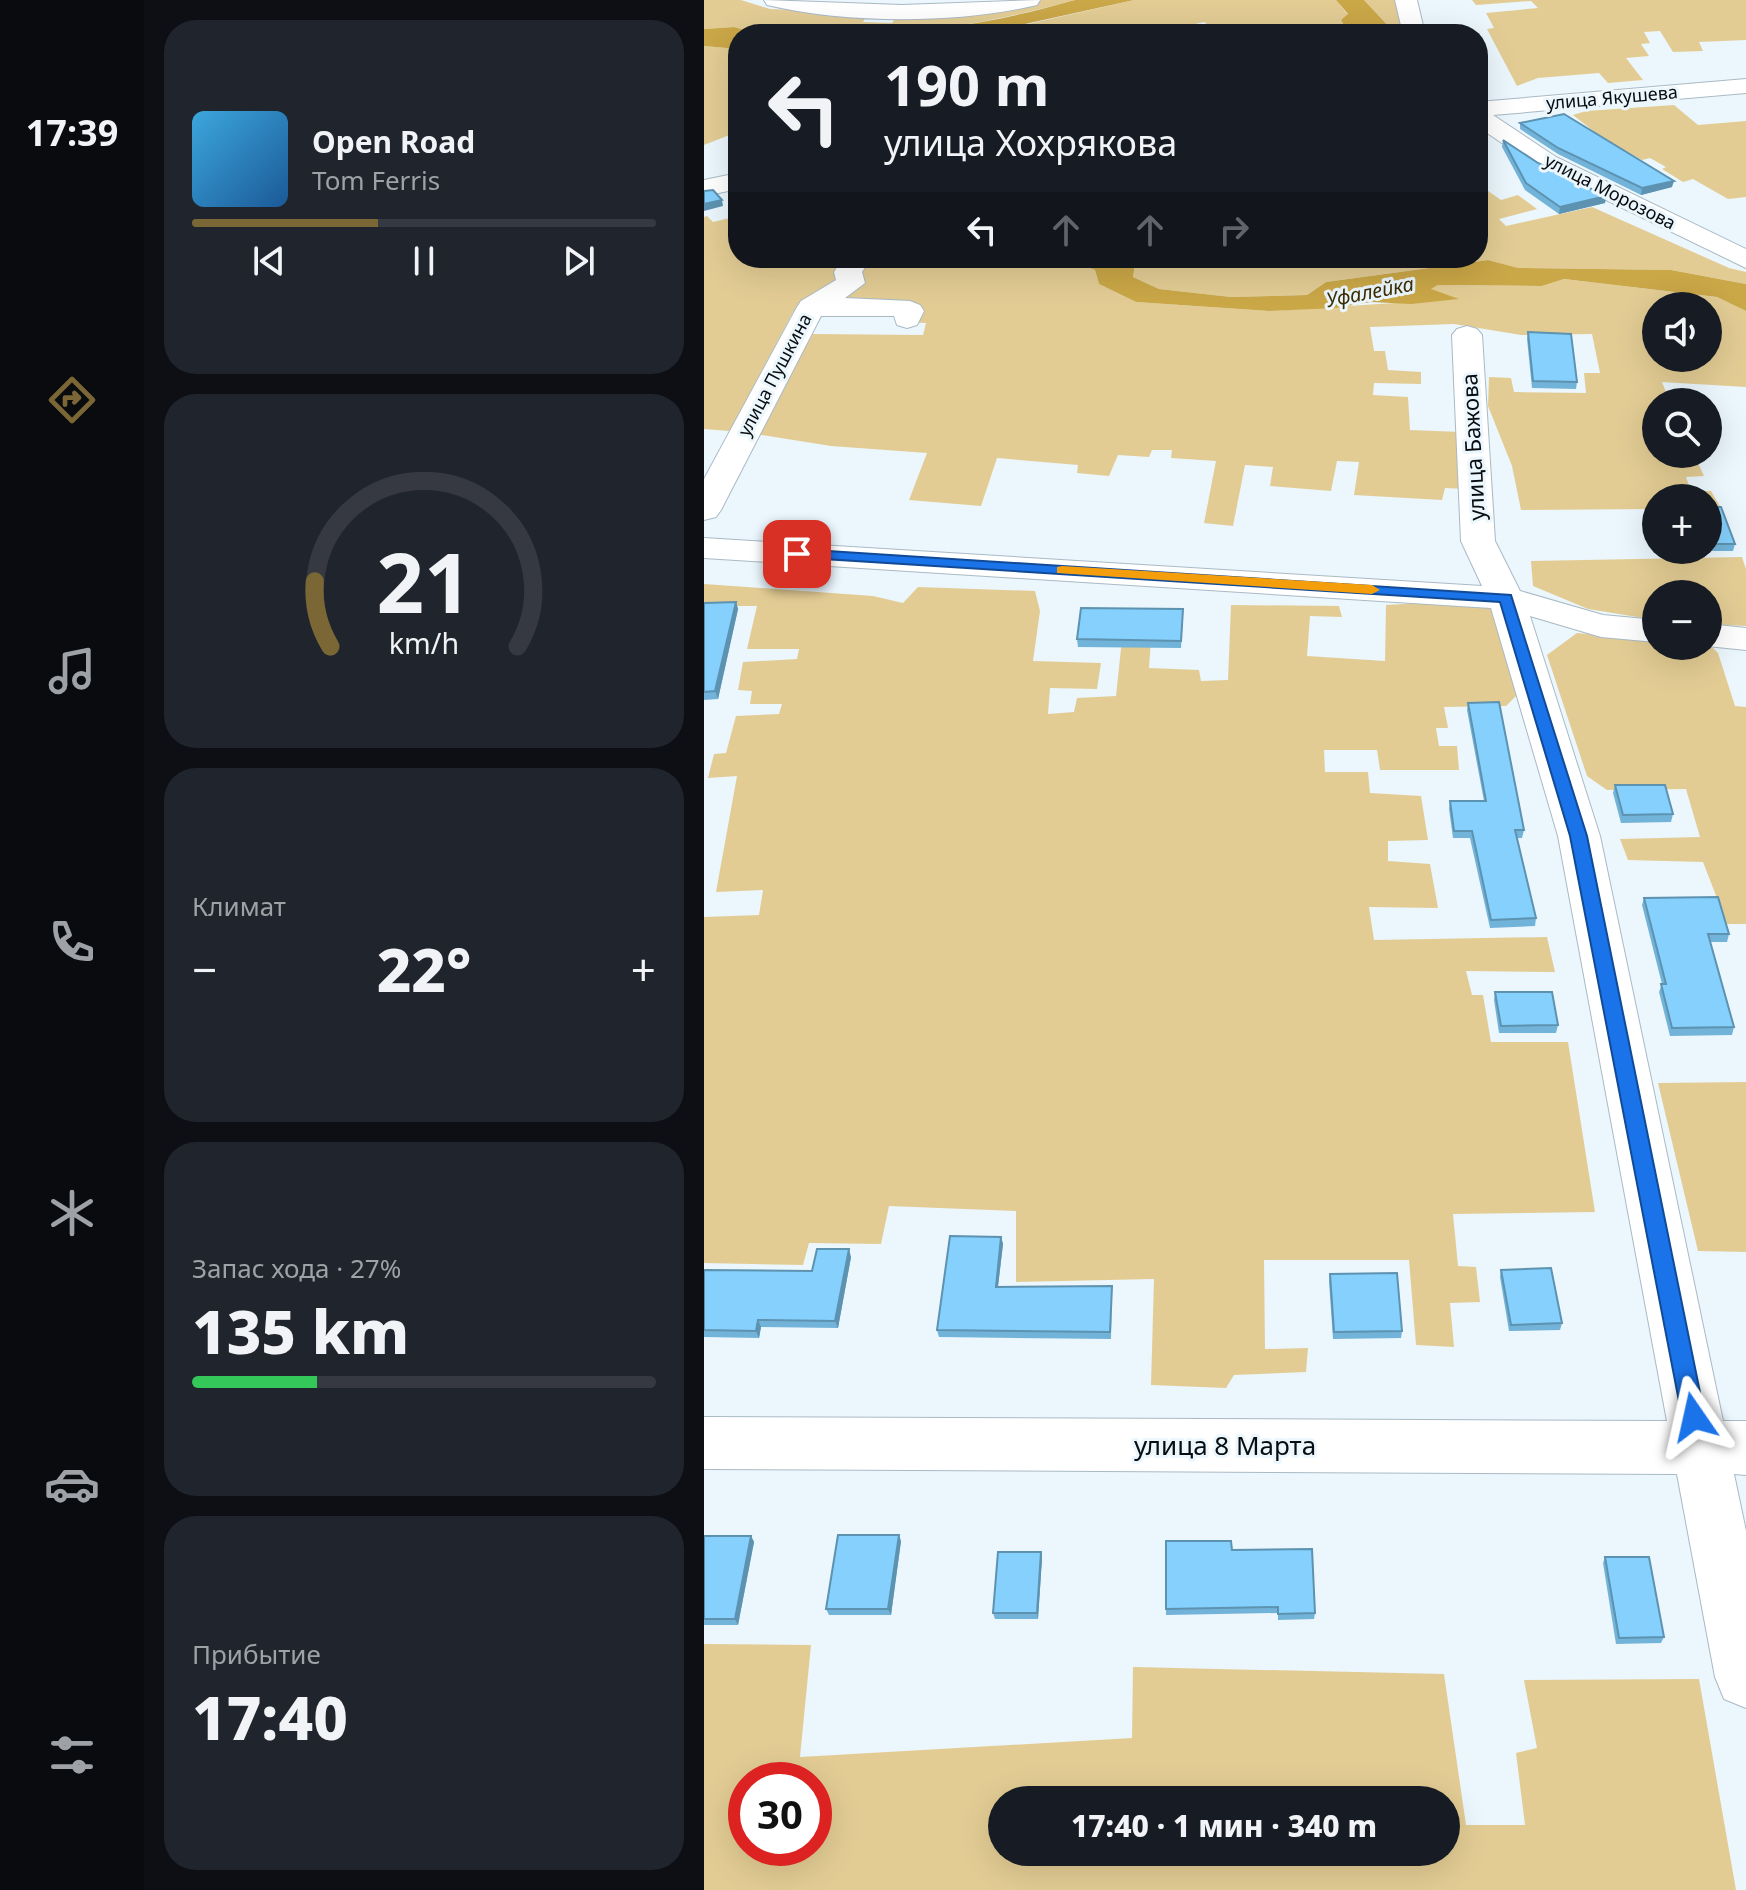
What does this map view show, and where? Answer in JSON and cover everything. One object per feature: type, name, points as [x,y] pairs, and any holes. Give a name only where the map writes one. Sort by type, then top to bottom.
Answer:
[{"type":"street","points":[[775,0],[899,11],[1006,5],[1029,0]]},
{"type":"street","points":[[1406,0],[1412,24]]},
{"type":"street","name":"улица Якушева","points":[[1488,108],[1746,86]]},
{"type":"street","name":"улица Морозова","points":[[1488,123],[1547,162],[1746,260]]},
{"type":"street","points":[[704,188],[728,183]]},
{"type":"street","name":"улица Пушкина","points":[[704,510],[811,307],[851,283],[848,272],[851,268]]},
{"type":"street","points":[[811,307],[900,307],[910,311],[907,319]]},
{"type":"street","name":"улица Бажова","points":[[1467,335],[1478,541],[1506,598],[1579,836],[1723,1448],[1746,1677]]},
{"type":"street","points":[[704,548],[1506,598],[1601,626],[1642,630]]},
{"type":"street","points":[[1722,636],[1746,639]]},
{"type":"street","name":"улица 8 Марта","points":[[704,1443],[1723,1448]]},
{"type":"shaded area","points":[[704,0],[741,0],[770,9],[868,13],[863,22],[892,23],[899,13],[1007,8],[1042,0],[1075,0],[966,24],[728,24],[728,27],[704,29]]},
{"type":"shaded area","points":[[1134,0],[1336,0],[1348,15],[1341,20],[1343,24],[1028,24]]},
{"type":"shaded area","points":[[1364,0],[1396,0],[1403,24],[1386,24]]},
{"type":"shaded area","points":[[1472,0],[1746,0],[1746,40],[1699,42],[1703,51],[1673,52],[1660,31],[1644,32],[1650,43],[1641,44],[1649,56],[1626,58],[1643,80],[1608,83],[1599,73],[1538,78],[1517,86],[1488,31],[1494,28],[1486,13],[1538,8],[1531,1],[1476,5]]},
{"type":"shaded area","points":[[704,46],[728,48],[728,136],[704,145]]},
{"type":"shaded area","points":[[1674,105],[1698,125],[1746,121],[1746,197],[1728,199],[1693,179],[1683,182],[1650,158],[1642,160],[1601,137],[1573,115],[1586,111]]},
{"type":"shaded area","points":[[1488,191],[1501,200],[1518,195],[1537,209],[1499,219],[1506,226],[1592,207],[1729,268],[1746,272],[1746,284],[1671,270],[1517,268],[1488,260]]},
{"type":"shaded area","points":[[704,217],[713,222],[728,218],[728,268],[843,268],[836,280],[811,295],[793,312],[730,431],[704,429]]},
{"type":"shaded area","points":[[858,268],[1090,268],[1095,270],[1099,284],[1136,302],[1269,311],[1457,299],[1430,289],[1438,285],[1542,286],[1564,279],[1674,292],[1642,292],[1642,372],[1722,372],[1722,299],[1746,311],[1746,387],[1662,382],[1664,388],[1642,388],[1642,468],[1700,468],[1704,476],[1686,477],[1688,484],[1642,484],[1642,509],[1521,510],[1512,466],[1488,406],[1489,377],[1511,378],[1514,392],[1586,393],[1584,373],[1600,373],[1592,334],[1521,335],[1454,324],[1370,327],[1374,351],[1385,351],[1388,370],[1421,372],[1421,384],[1374,383],[1373,395],[1408,397],[1410,430],[1461,432],[1466,489],[1445,488],[1442,500],[1354,495],[1359,462],[1337,461],[1331,491],[1270,486],[1273,467],[1245,465],[1233,526],[1204,523],[1216,461],[1171,458],[1172,450],[1152,450],[1149,457],[1118,455],[1109,476],[1077,473],[1078,465],[997,458],[981,506],[909,500],[927,453],[831,446],[755,434],[813,334],[923,335],[926,323],[898,322],[900,312],[822,311]]},
{"type":"shaded area","points":[[1134,268],[1429,268],[1326,282],[1307,295],[1231,297],[1159,289],[1133,277]]},
{"type":"shaded area","points":[[1722,557],[1742,557],[1746,569],[1746,626],[1722,625],[1722,580],[1642,580],[1642,618],[1588,609],[1533,586],[1531,561],[1642,559],[1642,564],[1722,564]]},
{"type":"shaded area","points":[[704,584],[873,596],[903,603],[918,587],[1035,591],[1040,611],[1033,661],[1101,663],[1097,689],[1050,688],[1048,714],[1074,712],[1077,698],[1116,696],[1125,611],[1153,612],[1149,668],[1199,670],[1201,681],[1228,680],[1231,605],[1339,606],[1342,617],[1310,616],[1307,656],[1385,661],[1386,605],[1440,602],[1494,608],[1518,694],[1506,706],[1444,707],[1448,728],[1436,728],[1439,746],[1457,746],[1459,770],[1380,770],[1377,750],[1324,750],[1325,772],[1368,772],[1370,793],[1421,796],[1428,840],[1388,841],[1388,861],[1430,864],[1438,908],[1369,907],[1374,940],[1547,937],[1555,972],[1466,971],[1472,995],[1483,995],[1491,1042],[1568,1042],[1595,1212],[1453,1214],[1458,1266],[1476,1267],[1480,1302],[1450,1303],[1454,1347],[1416,1345],[1409,1260],[1264,1260],[1265,1349],[1308,1348],[1306,1372],[1234,1375],[1226,1388],[1151,1385],[1154,1279],[1016,1282],[1016,1211],[889,1206],[881,1244],[809,1243],[803,1265],[704,1263],[704,917],[759,915],[763,890],[716,892],[737,776],[708,778],[714,754],[726,753],[736,716],[779,714],[782,704],[750,704],[752,691],[738,690],[743,662],[797,659],[799,649],[747,649],[757,606],[704,606]]},
{"type":"shaded area","points":[[1577,633],[1642,639],[1642,660],[1720,660],[1735,706],[1746,707],[1746,924],[1727,924],[1703,862],[1628,860],[1620,839],[1700,837],[1686,789],[1607,790],[1587,776],[1547,655]]},
{"type":"shaded area","points":[[1746,1082],[1746,1252],[1698,1251],[1658,1083]]},
{"type":"shaded area","points":[[704,1644],[811,1645],[800,1757],[1132,1738],[1133,1667],[1444,1674],[1466,1825],[1525,1825],[1516,1753],[1537,1748],[1524,1680],[1699,1679],[1736,1890],[704,1890]]},
{"type":"water","points":[[1075,0],[1134,0],[1025,24],[967,24]]},
{"type":"water","points":[[1336,0],[1364,0],[1386,24],[1343,24],[1341,20],[1348,14]]},
{"type":"water","points":[[728,27],[728,48],[704,46],[704,29]]},
{"type":"water","name":"Уфалейка","points":[[1488,260],[1518,268],[1671,270],[1746,284],[1746,311],[1722,299],[1722,292],[1674,292],[1564,279],[1542,286],[1438,285],[1431,289],[1459,299],[1411,304],[1371,302],[1335,308],[1269,311],[1136,302],[1099,284],[1095,270],[1090,268],[1134,268],[1133,277],[1159,289],[1231,297],[1307,295],[1326,282],[1429,268],[1488,268]]},
{"type":"building","points":[[1564,114],[1674,181],[1642,188],[1558,148],[1520,123]]},
{"type":"building","points":[[1503,140],[1538,163],[1606,196],[1560,207],[1526,183]]},
{"type":"building","points":[[713,190],[722,200],[704,204],[704,191]]},
{"type":"building","points":[[1528,332],[1571,334],[1577,382],[1533,381]]},
{"type":"building","points":[[1722,510],[1735,544],[1722,544]]},
{"type":"building","points":[[736,602],[715,691],[704,692],[704,603]]},
{"type":"building","points":[[1081,608],[1183,609],[1181,641],[1077,639]]},
{"type":"building","points":[[1499,702],[1524,830],[1515,830],[1536,918],[1491,920],[1472,831],[1454,831],[1450,801],[1486,801],[1468,703]]},
{"type":"building","points":[[1615,785],[1665,785],[1673,814],[1623,815]]},
{"type":"building","points":[[1718,897],[1729,934],[1708,934],[1734,1027],[1672,1028],[1661,984],[1666,984],[1644,898]]},
{"type":"building","points":[[1495,992],[1552,992],[1558,1025],[1501,1026]]},
{"type":"building","points":[[950,1236],[1001,1237],[996,1287],[1112,1286],[1110,1332],[937,1330]]},
{"type":"building","points":[[817,1249],[849,1249],[835,1321],[758,1320],[756,1331],[704,1330],[704,1270],[812,1271]]},
{"type":"building","points":[[1551,1268],[1562,1323],[1511,1325],[1501,1270]]},
{"type":"building","points":[[1397,1273],[1402,1331],[1334,1332],[1330,1274]]},
{"type":"building","points":[[838,1535],[899,1535],[888,1609],[826,1609]]},
{"type":"building","points":[[704,1536],[751,1536],[735,1619],[704,1619]]},
{"type":"building","points":[[1166,1541],[1231,1541],[1232,1550],[1312,1549],[1315,1613],[1278,1614],[1278,1607],[1166,1609]]},
{"type":"building","points":[[998,1552],[1041,1552],[1037,1613],[993,1613]]},
{"type":"building","points":[[1605,1557],[1649,1557],[1664,1637],[1619,1638]]},
{"type":"slow traffic","points":[[1062,570],[1372,590]]},
{"type":"route","points":[[797,554],[1506,598],[1579,836],[1694,1417]]}]
